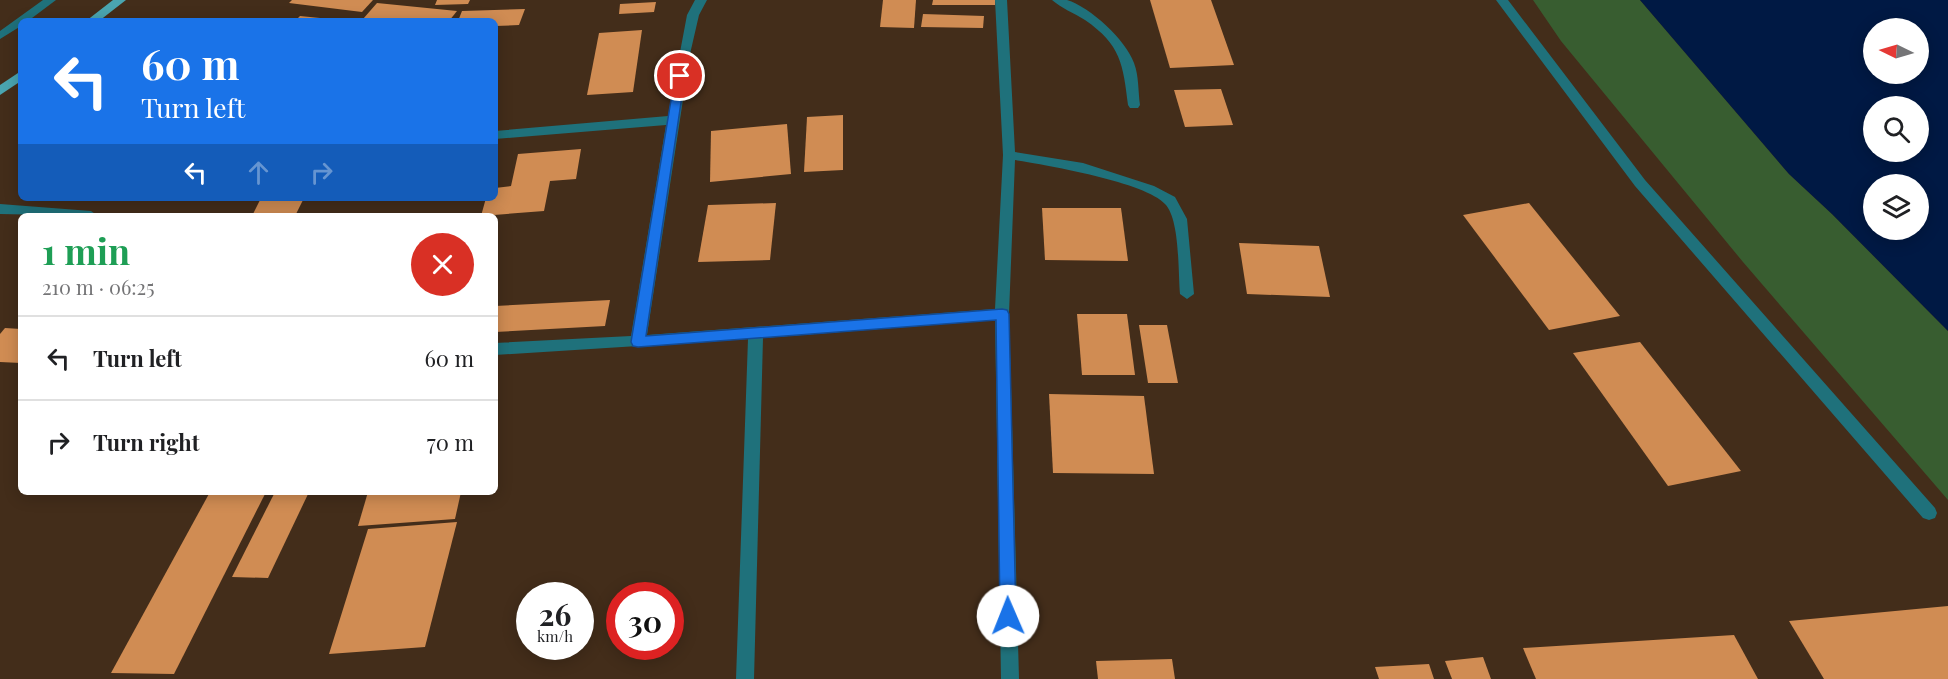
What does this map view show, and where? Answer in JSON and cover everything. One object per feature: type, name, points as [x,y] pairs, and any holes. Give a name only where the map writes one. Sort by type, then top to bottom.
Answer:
[{"type":"main road","points":[[96,18],[120,0]]},
{"type":"main road","points":[[0,91],[18,77]]},
{"type":"street","points":[[25,18],[50,0]]},
{"type":"street","points":[[638,342],[684,54],[693,15],[701,0]]},
{"type":"street","points":[[1001,0],[1009,155],[1002,314],[1010,679]]},
{"type":"street","points":[[1058,0],[1097,24],[1118,43],[1128,63],[1134,105]]},
{"type":"street","points":[[1502,0],[1640,183],[1929,513]]},
{"type":"street","points":[[0,36],[18,23]]},
{"type":"street","points":[[498,135],[672,120]]},
{"type":"street","points":[[1009,155],[1078,166],[1149,189],[1170,200],[1180,219],[1187,294]]},
{"type":"street","points":[[0,209],[52,213]]},
{"type":"street","points":[[498,349],[638,342],[1002,314]]},
{"type":"street","points":[[745,679],[756,333]]},
{"type":"green space","points":[[1533,0],[1640,0],[1789,174],[1948,331],[1948,500],[1743,262],[1561,41]]},
{"type":"water","points":[[1640,0],[1948,0],[1948,331],[1789,174]]},
{"type":"building","points":[[292,0],[373,0],[362,12],[289,3]]},
{"type":"building","points":[[437,0],[470,0],[468,4],[435,5]]},
{"type":"building","points":[[883,0],[916,0],[914,28],[880,27]]},
{"type":"building","points":[[933,0],[995,0],[995,5],[932,5]]},
{"type":"building","points":[[1150,0],[1211,0],[1234,65],[1170,68]]},
{"type":"building","points":[[656,2],[654,12],[619,14],[620,4]]},
{"type":"building","points":[[377,3],[457,11],[451,18],[364,18]]},
{"type":"building","points":[[525,9],[519,25],[498,26],[498,18],[459,18],[462,11]]},
{"type":"building","points":[[923,14],[984,16],[983,28],[921,27]]},
{"type":"building","points":[[642,30],[633,92],[587,95],[599,33]]},
{"type":"building","points":[[1221,89],[1233,125],[1185,127],[1174,90]]},
{"type":"building","points":[[843,115],[843,170],[804,172],[807,117]]},
{"type":"building","points":[[787,124],[791,174],[710,182],[711,131]]},
{"type":"building","points":[[581,149],[576,179],[550,181],[544,211],[498,215],[482,213],[485,201],[498,201],[498,188],[511,186],[518,154]]},
{"type":"building","points":[[260,201],[302,201],[296,213],[254,213]]},
{"type":"building","points":[[776,203],[770,260],[698,262],[708,205]]},
{"type":"building","points":[[1529,203],[1620,316],[1549,330],[1463,215]]},
{"type":"building","points":[[1042,208],[1121,208],[1128,261],[1045,260]]},
{"type":"building","points":[[1239,243],[1319,246],[1330,297],[1247,294]]},
{"type":"building","points":[[610,300],[605,326],[498,332],[498,306]]},
{"type":"building","points":[[1077,314],[1127,314],[1135,375],[1082,375]]},
{"type":"building","points":[[1139,325],[1167,325],[1178,383],[1148,383]]},
{"type":"building","points":[[5,328],[18,329],[18,363],[0,362],[0,334]]},
{"type":"building","points":[[1640,342],[1741,471],[1668,486],[1573,353]]},
{"type":"building","points":[[1049,394],[1144,396],[1154,474],[1053,473]]},
{"type":"building","points":[[208,495],[264,495],[174,674],[111,673]]},
{"type":"building","points":[[273,495],[308,495],[268,578],[232,577]]},
{"type":"building","points":[[367,495],[460,495],[455,519],[358,526]]},
{"type":"building","points":[[457,522],[425,647],[329,654],[368,529]]},
{"type":"building","points":[[1948,606],[1948,679],[1824,679],[1789,621]]},
{"type":"building","points":[[1734,635],[1758,679],[1536,679],[1523,648]]},
{"type":"building","points":[[1483,657],[1491,679],[1452,679],[1445,661]]},
{"type":"building","points":[[1172,659],[1175,679],[1098,679],[1096,661]]},
{"type":"building","points":[[1429,664],[1434,679],[1379,679],[1375,667]]},
{"type":"route","points":[[680,76],[638,342],[1002,314],[1008,616]]}]
